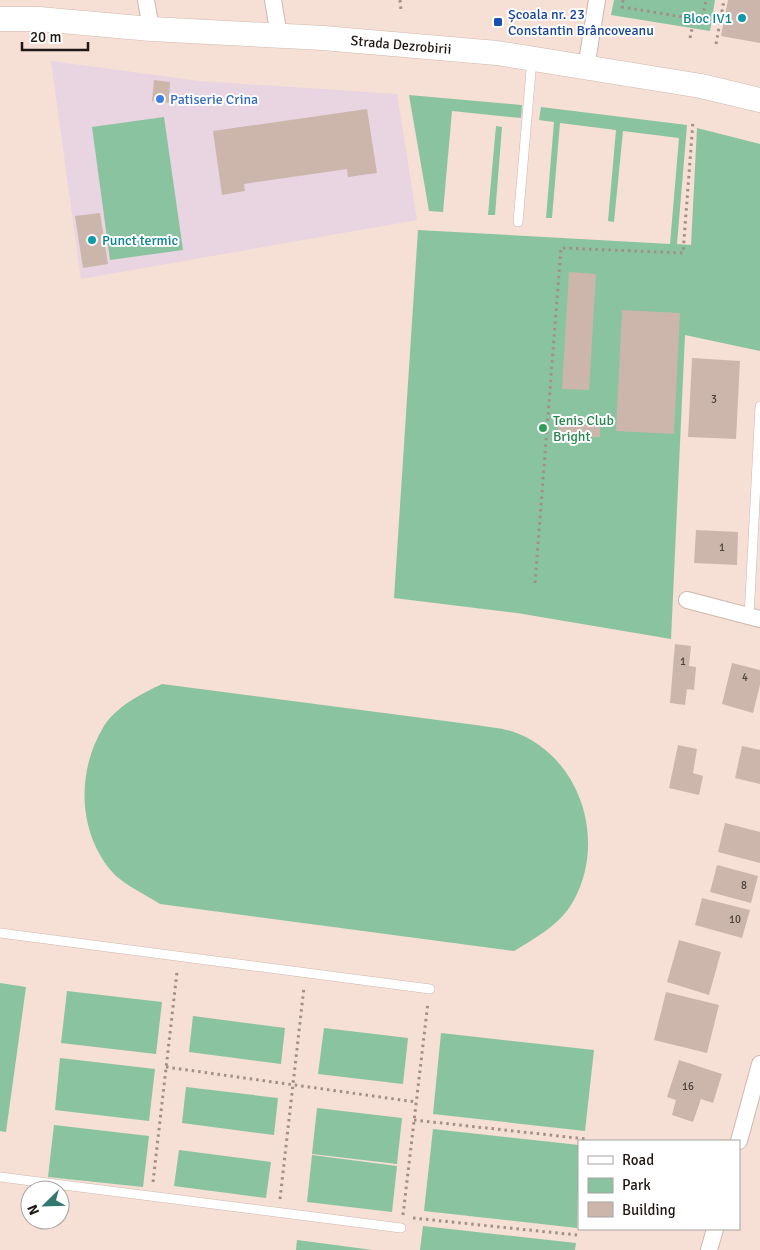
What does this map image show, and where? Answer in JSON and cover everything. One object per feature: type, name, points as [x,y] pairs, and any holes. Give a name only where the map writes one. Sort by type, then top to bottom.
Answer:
[{"type":"main road","name":"Strada Dezrobirii","points":[[0,9],[39,19]]},
{"type":"main road","name":"Strada Dezrobirii","points":[[0,19],[39,19],[150,29],[403,44],[532,59],[701,86],[760,100]]},
{"type":"street","points":[[146,0],[150,29]]},
{"type":"street","points":[[273,0],[279,36]]},
{"type":"street","points":[[586,68],[597,0]]},
{"type":"street","points":[[687,600],[755,618]]},
{"type":"street","points":[[739,1140],[760,1064]]},
{"type":"street","points":[[709,1250],[714,1230]]},
{"type":"lane","points":[[518,222],[532,59]]},
{"type":"lane","points":[[755,618],[760,406]]},
{"type":"lane","points":[[0,933],[430,989]]},
{"type":"lane","points":[[0,1177],[401,1228]]},
{"type":"path","points":[[400,0],[400,10]]},
{"type":"path","points":[[623,0],[622,7],[702,20],[706,0]]},
{"type":"path","points":[[716,44],[724,0]]},
{"type":"path","points":[[690,38],[694,19]]},
{"type":"path","points":[[535,583],[561,248],[683,253],[693,121]]},
{"type":"path","points":[[152,1196],[178,956]]},
{"type":"path","points":[[278,1212],[306,973]]},
{"type":"path","points":[[401,1228],[430,989]]},
{"type":"path","points":[[166,1067],[416,1102]]},
{"type":"path","points":[[414,1120],[586,1139]]},
{"type":"path","points":[[402,1217],[576,1234]]},
{"type":"shaded area","points":[[51,61],[199,81],[397,94],[417,220],[81,279]]},
{"type":"green space","points":[[614,0],[715,0],[710,31],[611,15]]},
{"type":"green space","points":[[409,95],[522,105],[521,118],[452,111],[443,212],[429,211]]},
{"type":"green space","name":"Tenis Club Bright","points":[[541,107],[687,125],[677,244],[691,245],[697,128],[760,144],[760,351],[685,335],[671,639],[517,613],[394,598],[418,230],[670,244],[679,138],[623,131],[614,222],[608,221],[616,130],[560,123],[552,218],[546,218],[554,122],[539,120]]},
{"type":"green space","points":[[164,117],[183,250],[110,260],[92,127]]},
{"type":"green space","points":[[496,126],[502,127],[495,215],[488,215]]},
{"type":"green space","points":[[162,684],[495,728],[514,732],[537,744],[556,760],[571,780],[581,802],[587,826],[588,851],[584,876],[574,900],[569,909],[555,923],[514,951],[160,904],[120,879],[102,859],[93,841],[87,822],[85,782],[95,744],[109,719],[138,696]]},
{"type":"green space","points":[[0,983],[26,987],[6,1132],[0,1131]]},
{"type":"green space","points":[[67,991],[162,1002],[156,1054],[61,1043]]},
{"type":"green space","points":[[193,1016],[285,1028],[281,1064],[189,1052]]},
{"type":"green space","points":[[324,1028],[408,1038],[403,1084],[318,1074]]},
{"type":"green space","points":[[441,1033],[594,1050],[585,1131],[433,1114]]},
{"type":"green space","points":[[60,1058],[155,1069],[149,1121],[55,1110]]},
{"type":"green space","points":[[186,1087],[278,1098],[274,1135],[182,1123]]},
{"type":"green space","points":[[317,1108],[402,1118],[397,1164],[312,1154]]},
{"type":"green space","points":[[54,1125],[149,1136],[143,1187],[48,1177]]},
{"type":"green space","points":[[433,1129],[578,1145],[577,1228],[424,1211]]},
{"type":"green space","points":[[179,1150],[271,1162],[266,1198],[174,1186]]},
{"type":"green space","points":[[312,1155],[397,1166],[392,1212],[307,1202]]},
{"type":"green space","points":[[423,1226],[576,1243],[575,1250],[420,1250]]},
{"type":"green space","points":[[297,1240],[373,1250],[296,1250]]},
{"type":"building","name":"Bloc IV1","points":[[728,0],[760,0],[760,43],[721,36]]},
{"type":"building","points":[[154,80],[170,82],[169,103],[152,101]]},
{"type":"building","points":[[367,109],[377,173],[348,177],[347,169],[244,184],[245,191],[222,195],[213,131]]},
{"type":"building","name":"Punct termic","points":[[100,213],[108,264],[83,268],[75,216]]},
{"type":"building","points":[[569,272],[596,274],[589,390],[562,389]]},
{"type":"building","points":[[622,310],[680,313],[674,434],[616,431]]},
{"type":"building","points":[[692,358],[740,361],[736,439],[688,437]]},
{"type":"building","points":[[559,416],[600,417],[600,437],[558,436]]},
{"type":"building","points":[[696,530],[738,532],[737,565],[694,563]]},
{"type":"building","points":[[675,644],[691,646],[689,666],[696,667],[694,690],[687,689],[685,705],[670,703]]},
{"type":"building","points":[[732,663],[760,670],[760,685],[753,713],[722,704]]},
{"type":"building","points":[[678,745],[697,749],[693,773],[703,776],[699,795],[669,788]]},
{"type":"building","points":[[742,746],[760,750],[760,784],[735,778]]},
{"type":"building","points":[[725,823],[760,832],[760,863],[718,852]]},
{"type":"building","points":[[717,865],[758,876],[751,903],[710,892]]},
{"type":"building","points":[[702,898],[750,910],[742,938],[695,925]]},
{"type":"building","points":[[679,940],[721,952],[709,995],[667,982]]},
{"type":"building","points":[[666,992],[719,1005],[707,1053],[654,1040]]},
{"type":"building","points":[[679,1060],[722,1074],[713,1103],[701,1099],[693,1122],[672,1115],[676,1100],[667,1097]]},
{"type":"place","name":"Bloc IV1","points":[[742,18]]},
{"type":"place","name":"Școala nr. 23 Constantin Brâncoveanu","points":[[498,22]]},
{"type":"place","name":"Patiserie Crina","points":[[160,99]]},
{"type":"place","name":"Punct termic","points":[[92,240]]},
{"type":"place","name":"Tenis Club Bright","points":[[543,428]]}]
